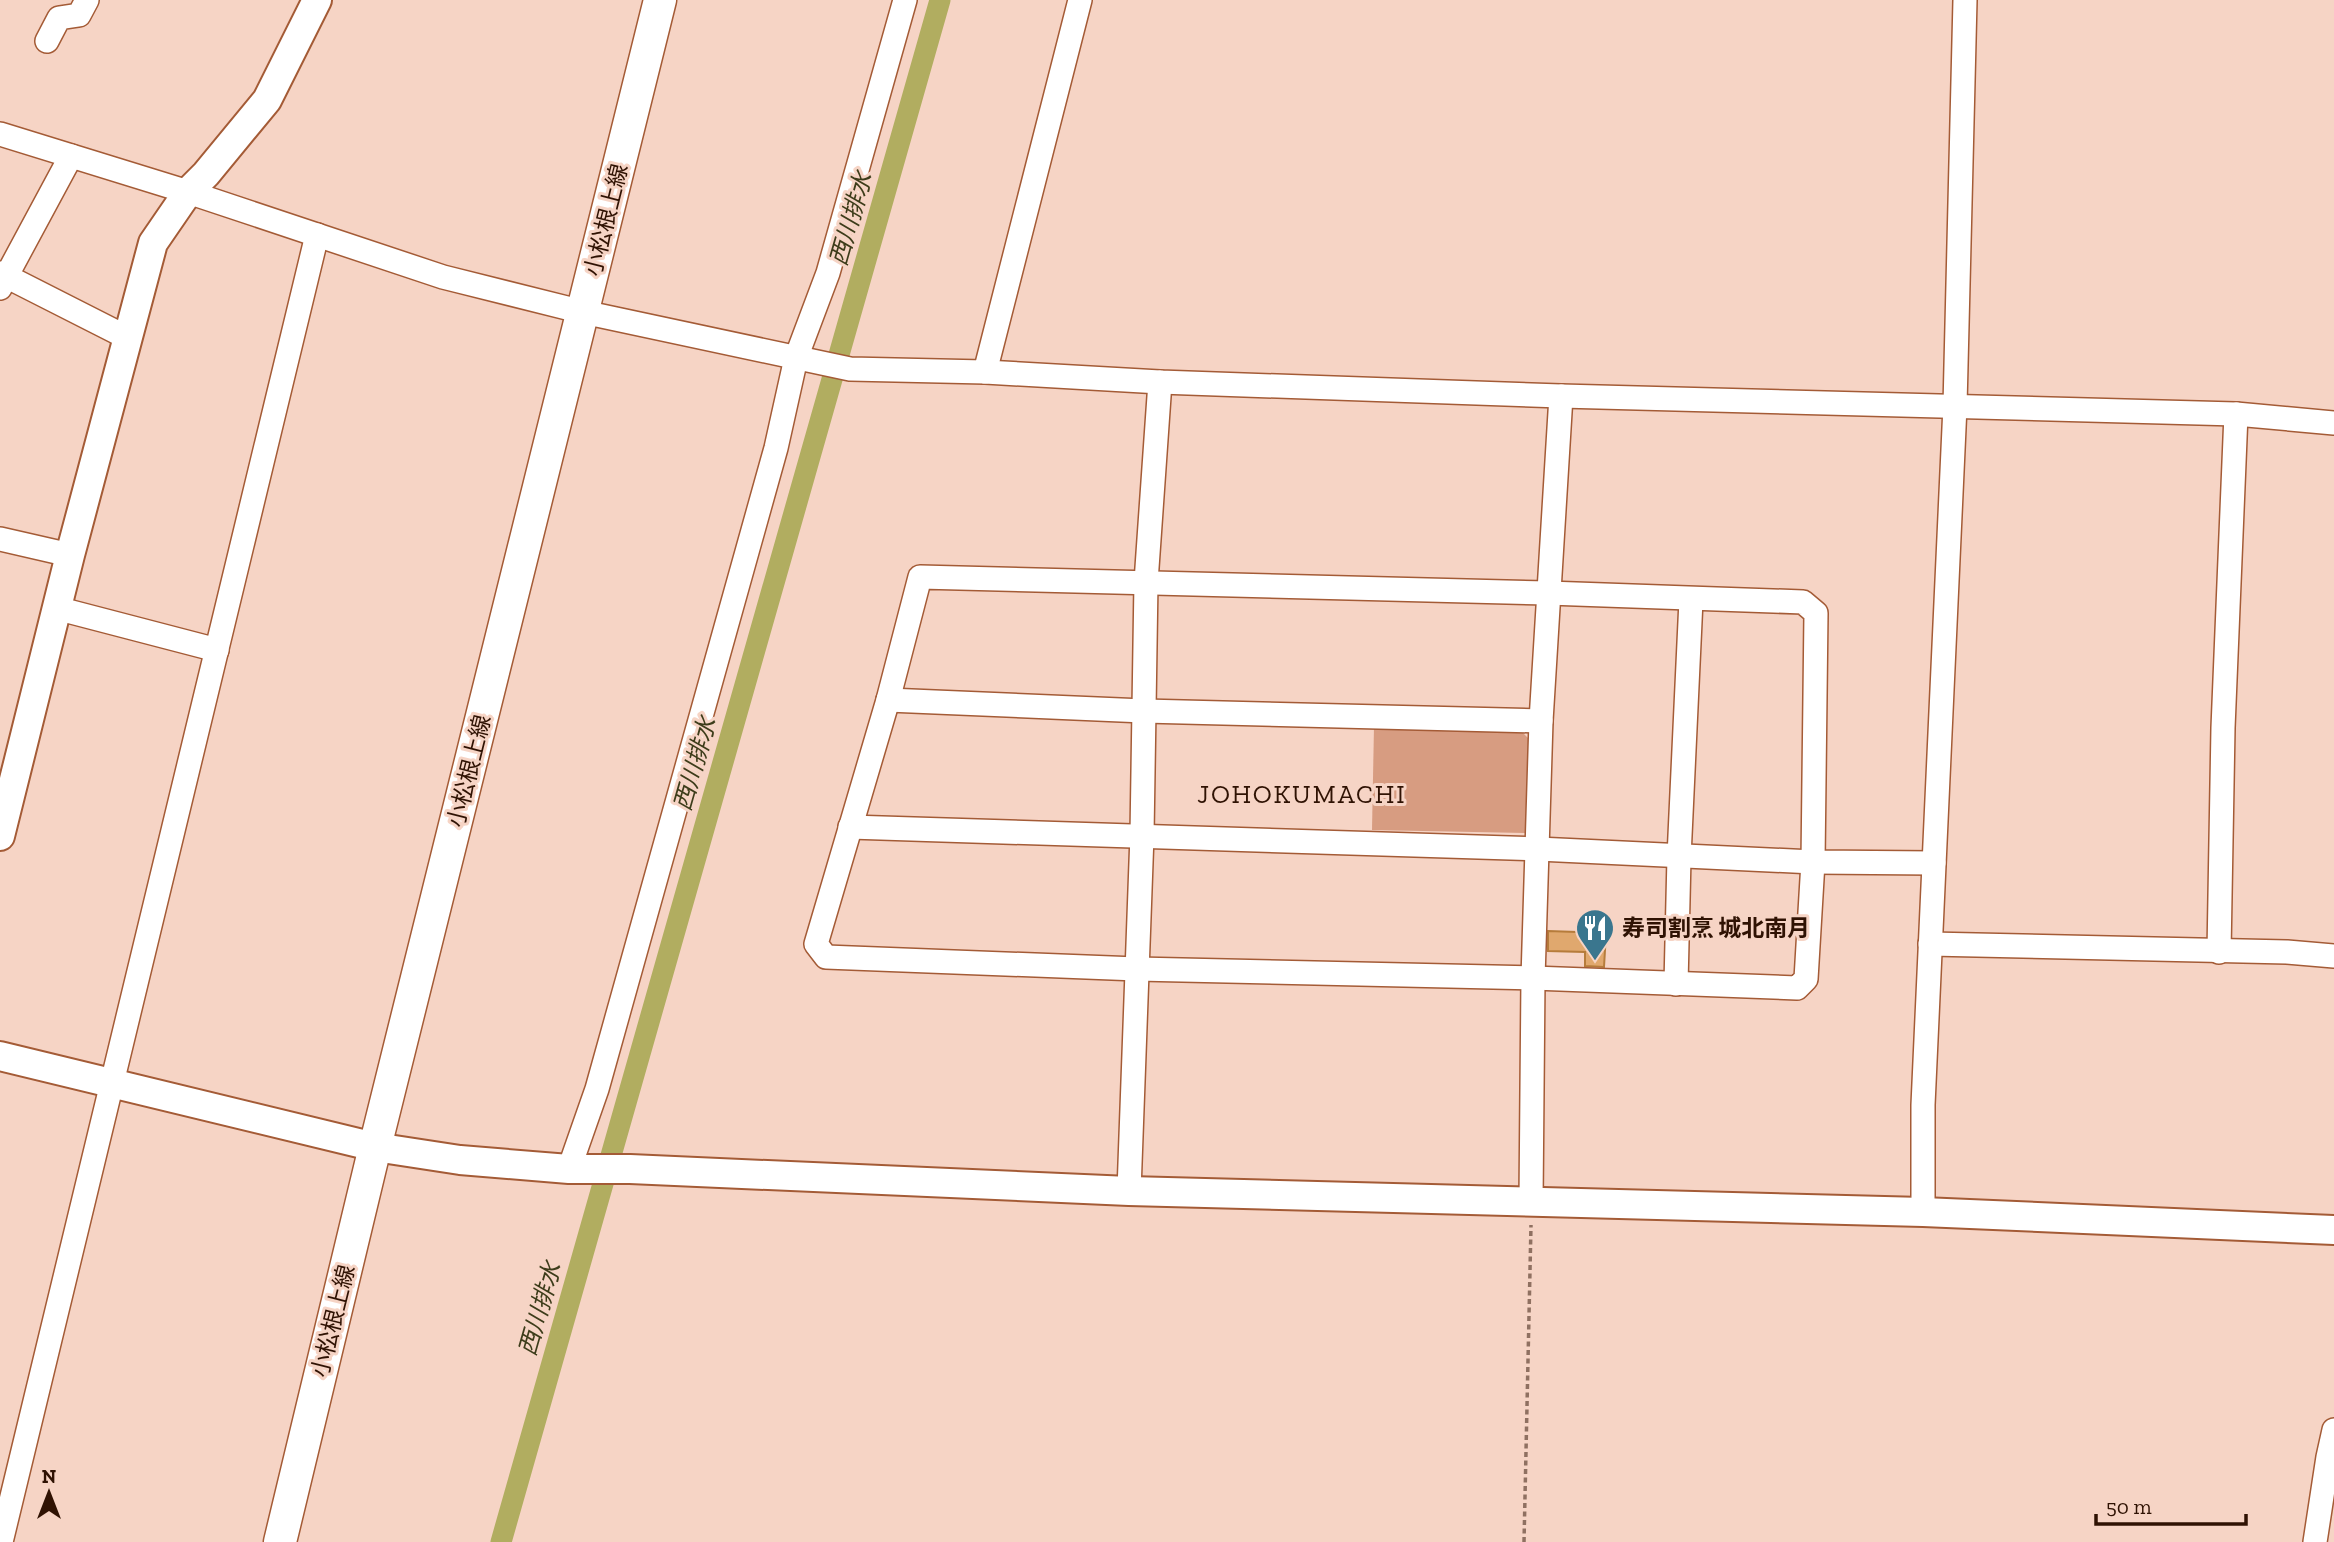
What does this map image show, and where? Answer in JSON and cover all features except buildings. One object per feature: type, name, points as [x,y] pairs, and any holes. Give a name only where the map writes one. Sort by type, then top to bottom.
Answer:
[{"type":"main road","name":"小松根上線","points":[[280,1542],[375,1147],[660,0]]},
{"type":"street","points":[[47,41],[59,18],[79,15],[87,0]]},
{"type":"street","points":[[0,836],[70,555],[153,243],[188,192],[267,100],[317,0]]},
{"type":"street","points":[[579,1170],[597,1089],[776,448],[805,360],[905,0]]},
{"type":"street","points":[[985,372],[1080,0]]},
{"type":"street","points":[[1923,1212],[1923,1105],[1955,406],[1965,0]]},
{"type":"street","points":[[0,134],[188,192],[443,278],[583,312],[850,369],[985,372],[1160,382],[1561,396],[2236,414],[2334,423]]},
{"type":"street","points":[[71,156],[2,279],[128,338]]},
{"type":"street","points":[[1,1542],[317,235]]},
{"type":"street","points":[[1129,1191],[1142,835],[1146,582],[1160,382]]},
{"type":"street","points":[[1531,1202],[1533,978],[1541,721],[1561,396]]},
{"type":"street","points":[[2219,952],[2223,728],[2236,414]]},
{"type":"street","points":[[0,539],[70,555]]},
{"type":"street","points":[[920,577],[1146,582],[1803,603],[1816,614],[1813,862],[1806,979],[1797,988],[826,957],[816,944],[888,700],[920,577]]},
{"type":"street","points":[[1676,984],[1691,600]]},
{"type":"street","points":[[57,608],[217,650]]},
{"type":"street","points":[[888,700],[1144,711],[1541,721]]},
{"type":"street","points":[[850,827],[1538,849],[1813,862],[1934,863]]},
{"type":"street","points":[[1930,944],[2287,952],[2334,956]]},
{"type":"street","points":[[0,1056],[375,1147],[460,1160],[579,1170],[630,1169],[1129,1191],[1923,1212],[2334,1230]]},
{"type":"street","points":[[2315,1542],[2334,1430]]},
{"type":"path","points":[[1524,1542],[1531,1202]]},
{"type":"shaded area","points":[[1374,726],[1522,732],[1530,740],[1525,833],[1372,830]]},
{"type":"waterway","name":"西川排水","points":[[501,1542],[940,0]]},
{"type":"place","name":"寿司割烹 城北南月","points":[[1595,962]]},
{"type":"district","name":"JOHOKUMACHI","points":[[1302,794]]}]
